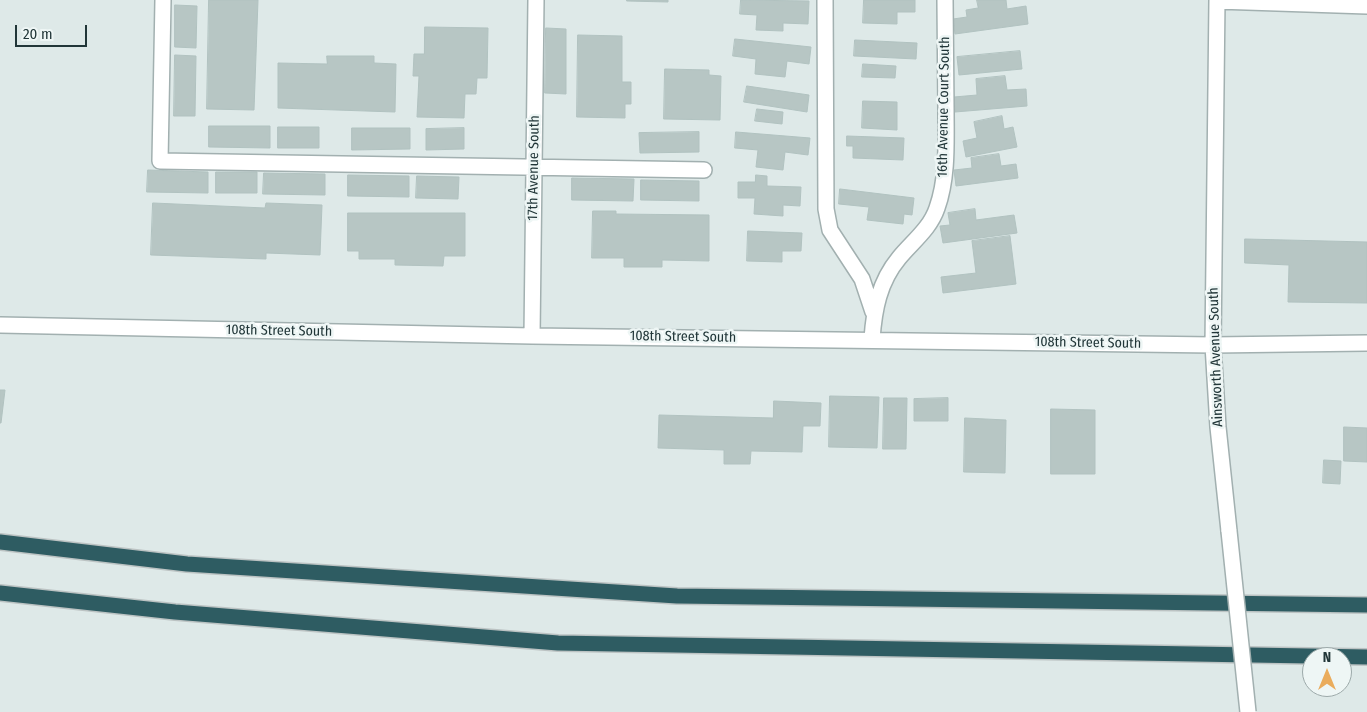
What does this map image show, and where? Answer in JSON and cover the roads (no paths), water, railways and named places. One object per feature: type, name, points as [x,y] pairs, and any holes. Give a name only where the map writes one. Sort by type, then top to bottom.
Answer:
[{"type":"highway","points":[[0,542],[187,564],[677,596],[1367,605]]},
{"type":"highway","points":[[0,593],[175,612],[558,643],[1367,657]]},
{"type":"street","points":[[163,0],[160,161],[704,170]]},
{"type":"street","name":"17th Avenue South","points":[[532,336],[536,0]]},
{"type":"street","name":"16th Avenue Court South","points":[[825,0],[824,165],[827,215],[835,240],[862,278],[873,314]]},
{"type":"street","name":"16th Avenue Court South","points":[[872,339],[873,314],[887,275],[898,259],[930,224],[941,195],[946,142],[945,0]]},
{"type":"street","points":[[1218,0],[1367,6]]},
{"type":"street","name":"Ainsworth Avenue South","points":[[1218,0],[1213,345],[1218,427],[1248,712]]},
{"type":"street","name":"108th Street South","points":[[0,325],[532,336],[1213,345],[1367,343]]}]
